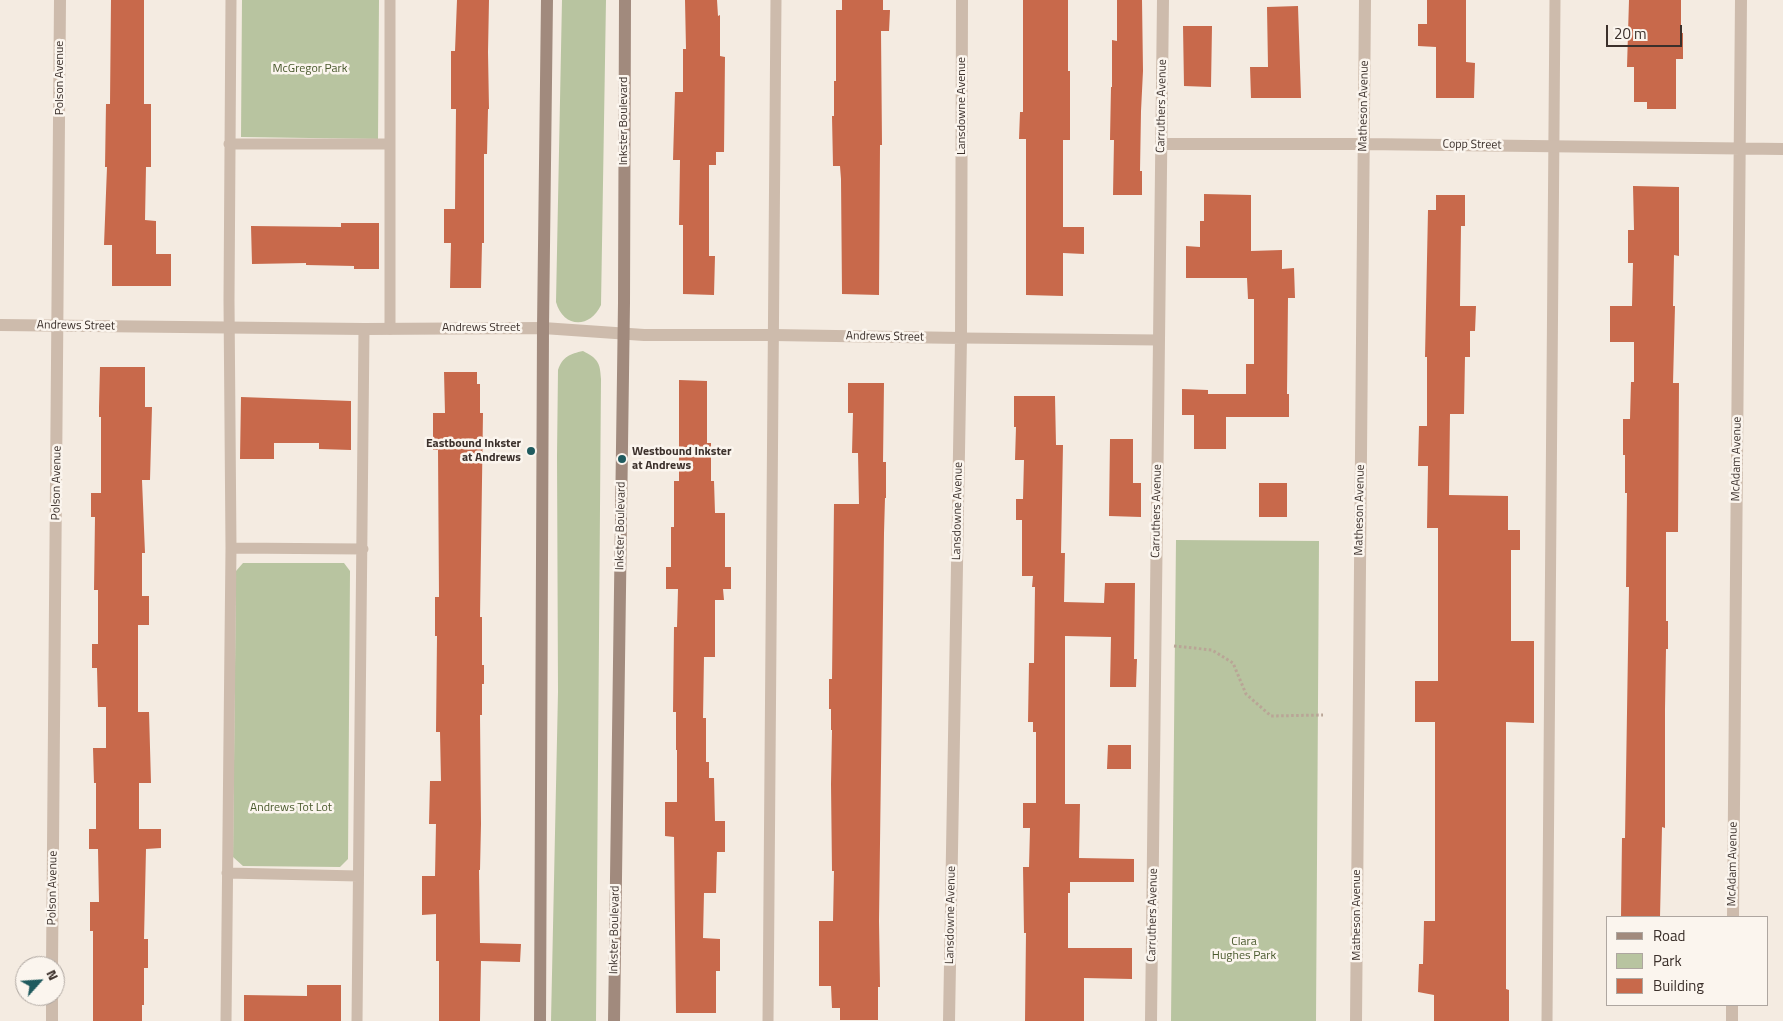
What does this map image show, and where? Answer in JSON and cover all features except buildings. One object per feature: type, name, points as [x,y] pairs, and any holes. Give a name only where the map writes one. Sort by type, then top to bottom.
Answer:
[{"type":"main road","points":[[540,1021],[543,328],[547,0]]},
{"type":"main road","name":"Inkster Boulevard","points":[[614,1021],[623,334],[625,0]]},
{"type":"street","name":"Polson Avenue","points":[[52,956],[60,0]]},
{"type":"street","name":"Lansdowne Avenue","points":[[949,1021],[961,338],[962,0]]},
{"type":"street","name":"Carruthers Avenue","points":[[1151,1021],[1163,0]]},
{"type":"street","name":"Matheson Avenue","points":[[1356,1021],[1365,0]]},
{"type":"street","name":"McAdam Avenue","points":[[1733,916],[1742,0]]},
{"type":"street","name":"Copp Street","points":[[1162,144],[1364,144],[1783,149]]},
{"type":"street","name":"Andrews Street","points":[[0,325],[364,329],[543,328],[623,334],[961,338]]},
{"type":"street","points":[[52,1006],[52,1021]]},
{"type":"street","points":[[1732,1006],[1732,1021]]},
{"type":"lane","points":[[226,1021],[231,548],[229,144],[231,0]]},
{"type":"lane","points":[[390,0],[390,329]]},
{"type":"lane","points":[[768,1021],[776,0]]},
{"type":"lane","points":[[1547,1021],[1555,0]]},
{"type":"lane","points":[[229,144],[389,144]]},
{"type":"lane","points":[[358,1021],[364,329]]},
{"type":"lane","points":[[961,338],[1159,340]]},
{"type":"lane","points":[[231,548],[363,550]]},
{"type":"lane","points":[[227,873],[358,876]]},
{"type":"path","points":[[1172,646],[1212,650],[1233,663],[1246,694],[1271,716],[1323,715]]},
{"type":"green space","name":"McGregor Park","points":[[242,0],[379,0],[378,139],[241,137]]},
{"type":"green space","points":[[562,0],[606,0],[601,305],[590,318],[577,322],[570,321],[564,317],[559,311],[556,302]]},
{"type":"green space","points":[[583,351],[592,356],[597,362],[601,379],[596,1021],[551,1021],[558,692],[558,370],[568,356]]},
{"type":"green space","name":"Clara Hughes Park","points":[[1176,540],[1319,541],[1316,1021],[1171,1021]]},
{"type":"green space","name":"Andrews Tot Lot","points":[[243,563],[344,563],[350,571],[348,859],[340,867],[243,866],[233,857],[236,571]]},
{"type":"place","name":"Eastbound Inkster at Andrews","points":[[531,451]]},
{"type":"place","name":"Westbound Inkster at Andrews","points":[[622,459]]}]
